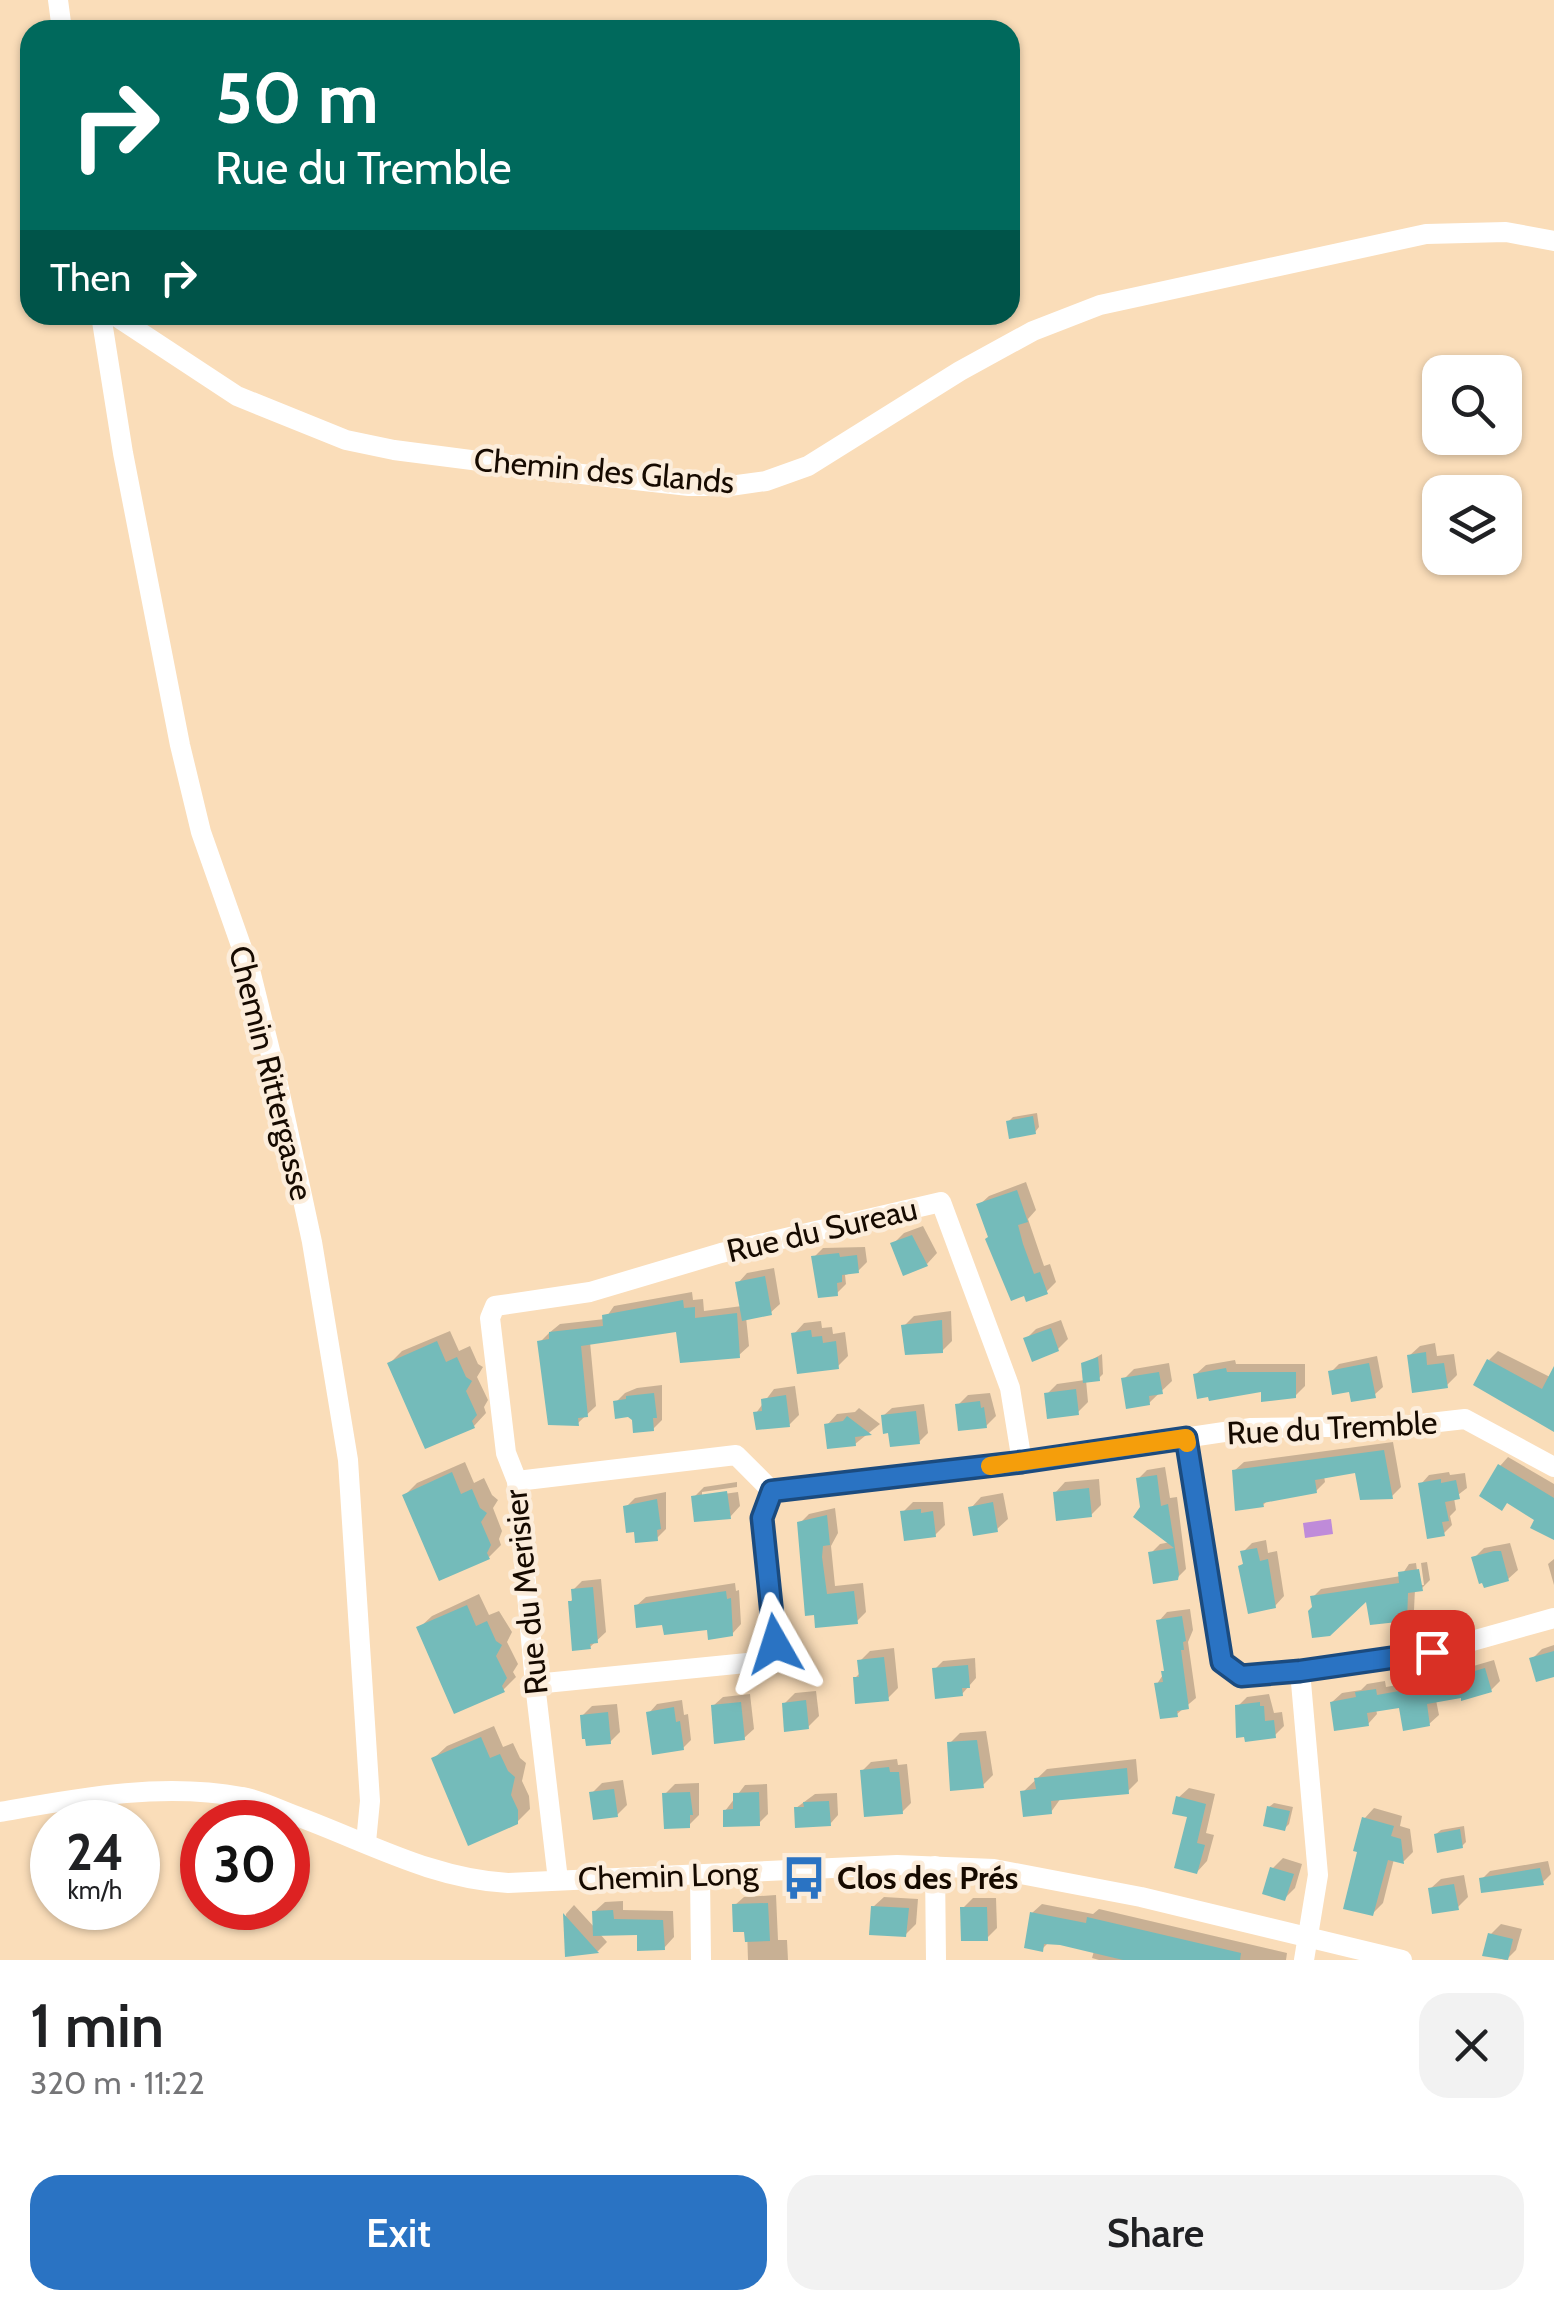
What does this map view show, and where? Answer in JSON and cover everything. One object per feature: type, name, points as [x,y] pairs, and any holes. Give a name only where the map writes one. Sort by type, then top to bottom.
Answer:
[{"type":"street","name":"Chemin des Glands","points":[[129,325],[237,396],[346,440],[546,470],[689,486],[730,486],[766,481],[808,466],[972,364],[1033,332],[1100,305],[1426,234],[1506,232],[1554,241]]},
{"type":"street","name":"Chemin Rittergasse","points":[[103,325],[123,453],[180,745],[201,832],[251,974],[312,1242],[348,1460],[370,1800],[366,1842]]},
{"type":"street","name":"Rue du Sureau","points":[[495,1306],[590,1292],[720,1253],[941,1202],[1010,1388],[1022,1462]]},
{"type":"street","name":"Rue du Merisier","points":[[495,1306],[490,1318],[506,1453],[516,1481],[558,1880]]},
{"type":"street","name":"Rue du Tremble","points":[[772,1491],[1022,1462],[1251,1428],[1403,1426],[1465,1420],[1554,1467]]},
{"type":"street","points":[[1186,1438],[1222,1662],[1241,1676],[1432,1652],[1554,1618]]},
{"type":"street","points":[[516,1481],[736,1455],[772,1491],[762,1518],[775,1644],[767,1661],[535,1684]]},
{"type":"street","points":[[1300,1671],[1318,1875],[1304,1960]]},
{"type":"street","name":"Chemin Long","points":[[0,1812],[140,1792],[244,1797],[366,1842],[400,1860],[451,1876],[508,1882],[935,1866],[994,1869],[1086,1886],[1402,1960]]},
{"type":"street","points":[[935,1866],[936,1960]]},
{"type":"street","points":[[700,1875],[701,1960]]},
{"type":"shaded area","points":[[1331,1519],[1333,1534],[1305,1538],[1303,1523]]},
{"type":"building","points":[[1033,1116],[1036,1134],[1009,1139],[1006,1121]]},
{"type":"building","points":[[1017,1190],[1028,1222],[1018,1225],[1023,1244],[1034,1274],[1040,1272],[1048,1294],[1026,1302],[1024,1296],[1011,1301],[985,1239],[988,1237],[976,1204]]},
{"type":"building","points":[[912,1235],[928,1266],[903,1276],[890,1243]]},
{"type":"building","points":[[839,1253],[840,1257],[857,1255],[859,1273],[842,1275],[842,1282],[837,1283],[838,1296],[818,1298],[811,1256]]},
{"type":"building","points":[[765,1276],[772,1315],[742,1321],[735,1282]]},
{"type":"building","points":[[683,1300],[684,1308],[695,1307],[695,1318],[737,1313],[740,1358],[680,1363],[676,1332],[581,1346],[588,1417],[578,1418],[579,1426],[548,1425],[537,1341],[549,1339],[549,1332],[603,1326],[602,1315]]},
{"type":"building","points":[[942,1320],[943,1353],[905,1355],[901,1325]]},
{"type":"building","points":[[1051,1328],[1059,1351],[1032,1362],[1023,1338]]},
{"type":"building","points":[[811,1330],[812,1337],[822,1336],[823,1343],[836,1341],[839,1369],[797,1374],[791,1333]]},
{"type":"building","points":[[437,1341],[446,1362],[457,1357],[472,1381],[466,1391],[477,1415],[472,1421],[475,1428],[425,1449],[387,1363]]},
{"type":"building","points":[[1426,1352],[1427,1365],[1444,1363],[1448,1388],[1412,1393],[1407,1355]]},
{"type":"building","points":[[1098,1357],[1100,1381],[1083,1383],[1081,1363]]},
{"type":"building","points":[[1487,1359],[1542,1389],[1554,1366],[1554,1432],[1473,1385]]},
{"type":"building","points":[[1369,1363],[1376,1398],[1351,1402],[1349,1392],[1332,1395],[1328,1371]]},
{"type":"building","points":[[1226,1368],[1227,1372],[1296,1372],[1296,1398],[1261,1402],[1261,1392],[1209,1401],[1208,1397],[1197,1399],[1193,1374]]},
{"type":"building","points":[[1159,1372],[1163,1394],[1149,1396],[1150,1405],[1126,1409],[1121,1378]]},
{"type":"building","points":[[1076,1389],[1079,1415],[1047,1419],[1044,1393]]},
{"type":"building","points":[[654,1393],[654,1431],[633,1433],[632,1420],[615,1419],[613,1401]]},
{"type":"building","points":[[786,1395],[790,1427],[756,1430],[753,1412],[762,1411],[761,1399]]},
{"type":"building","points":[[980,1401],[987,1428],[958,1431],[955,1404]]},
{"type":"building","points":[[916,1411],[920,1444],[890,1447],[888,1433],[883,1434],[881,1415]]},
{"type":"building","points":[[847,1416],[872,1435],[855,1437],[856,1446],[827,1449],[824,1424],[843,1421]]},
{"type":"building","points":[[1384,1450],[1393,1499],[1360,1500],[1355,1473],[1315,1480],[1317,1493],[1235,1511],[1232,1470]]},
{"type":"building","points":[[1498,1464],[1554,1498],[1554,1540],[1530,1528],[1534,1520],[1507,1503],[1502,1511],[1479,1496]]},
{"type":"building","points":[[452,1472],[461,1494],[472,1489],[480,1508],[487,1513],[481,1522],[491,1545],[487,1553],[490,1559],[439,1581],[402,1495]]},
{"type":"building","points":[[1157,1475],[1161,1506],[1168,1504],[1179,1574],[1178,1580],[1153,1584],[1148,1552],[1174,1548],[1133,1517],[1140,1507],[1136,1478]]},
{"type":"building","points":[[1441,1479],[1441,1483],[1456,1480],[1460,1499],[1445,1502],[1449,1521],[1442,1522],[1445,1536],[1427,1539],[1418,1483]]},
{"type":"building","points":[[1089,1488],[1092,1517],[1056,1521],[1053,1492]]},
{"type":"building","points":[[727,1491],[731,1519],[694,1522],[691,1496]]},
{"type":"building","points":[[657,1499],[661,1529],[657,1530],[658,1541],[635,1543],[634,1532],[626,1533],[623,1506]]},
{"type":"building","points":[[993,1502],[998,1532],[973,1536],[968,1507]]},
{"type":"building","points":[[921,1509],[921,1513],[933,1511],[936,1537],[904,1541],[900,1511]]},
{"type":"building","points":[[827,1515],[830,1545],[823,1546],[822,1557],[827,1594],[854,1591],[858,1624],[815,1628],[814,1615],[805,1616],[797,1522]]},
{"type":"building","points":[[1257,1548],[1260,1561],[1268,1559],[1276,1608],[1248,1614],[1238,1566],[1243,1564],[1240,1551]]},
{"type":"building","points":[[1501,1551],[1509,1581],[1484,1588],[1479,1584],[1471,1557]]},
{"type":"building","points":[[1419,1569],[1423,1591],[1408,1593],[1407,1621],[1370,1625],[1366,1602],[1330,1636],[1312,1638],[1310,1596],[1399,1583],[1398,1572]]},
{"type":"building","points":[[593,1587],[598,1643],[590,1644],[591,1649],[572,1651],[568,1601],[572,1601],[571,1589]]},
{"type":"building","points":[[726,1591],[727,1599],[731,1598],[733,1636],[708,1640],[707,1630],[664,1635],[662,1625],[636,1628],[634,1605]]},
{"type":"building","points":[[467,1605],[476,1626],[487,1621],[502,1645],[496,1656],[507,1678],[502,1686],[505,1692],[454,1714],[416,1627]]},
{"type":"building","points":[[1182,1616],[1186,1641],[1181,1650],[1189,1709],[1177,1711],[1178,1717],[1160,1719],[1154,1683],[1163,1682],[1164,1671],[1156,1620]]},
{"type":"building","points":[[1554,1651],[1554,1677],[1536,1682],[1529,1658]]},
{"type":"building","points":[[884,1657],[889,1701],[855,1704],[853,1677],[859,1677],[857,1660]]},
{"type":"building","points":[[968,1665],[970,1688],[962,1688],[963,1696],[935,1699],[932,1668]]},
{"type":"building","points":[[1485,1668],[1492,1692],[1461,1701],[1427,1704],[1430,1726],[1403,1731],[1399,1708],[1367,1713],[1369,1726],[1334,1731],[1330,1702],[1356,1697],[1355,1692],[1376,1689],[1377,1695],[1410,1689],[1409,1684],[1437,1682]]},
{"type":"building","points":[[806,1700],[809,1729],[784,1732],[782,1703]]},
{"type":"building","points":[[741,1702],[745,1740],[714,1744],[711,1705]]},
{"type":"building","points":[[1260,1702],[1265,1721],[1274,1720],[1276,1738],[1245,1742],[1244,1737],[1236,1738],[1235,1705]]},
{"type":"building","points":[[674,1707],[684,1750],[652,1755],[646,1712]]},
{"type":"building","points":[[608,1712],[611,1744],[586,1746],[580,1715]]},
{"type":"building","points":[[481,1737],[490,1758],[500,1754],[515,1777],[511,1795],[518,1810],[518,1824],[468,1846],[431,1758]]},
{"type":"building","points":[[977,1740],[984,1788],[950,1791],[947,1742]]},
{"type":"building","points":[[889,1767],[890,1772],[899,1772],[903,1814],[864,1817],[860,1770]]},
{"type":"building","points":[[1127,1768],[1129,1794],[1051,1801],[1052,1814],[1023,1817],[1020,1791],[1036,1789],[1034,1778]]},
{"type":"building","points":[[614,1789],[618,1817],[593,1820],[589,1792]]},
{"type":"building","points":[[690,1792],[690,1828],[664,1829],[662,1793]]},
{"type":"building","points":[[759,1792],[760,1826],[723,1827],[723,1810],[733,1809],[733,1793]]},
{"type":"building","points":[[1176,1796],[1206,1804],[1197,1843],[1205,1845],[1197,1874],[1174,1868],[1187,1817],[1172,1814]]},
{"type":"building","points":[[829,1801],[831,1826],[795,1828],[794,1807],[804,1807],[803,1802]]},
{"type":"building","points":[[1267,1806],[1290,1811],[1285,1831],[1263,1826]]},
{"type":"building","points":[[1362,1817],[1394,1826],[1391,1836],[1401,1839],[1404,1864],[1388,1860],[1373,1916],[1343,1909]]},
{"type":"building","points":[[1460,1829],[1463,1848],[1437,1853],[1434,1834]]},
{"type":"building","points":[[1270,1867],[1294,1874],[1285,1901],[1262,1894]]},
{"type":"building","points":[[1540,1868],[1544,1885],[1481,1893],[1479,1878]]},
{"type":"building","points":[[1454,1884],[1459,1910],[1432,1914],[1428,1888]]},
{"type":"building","points":[[768,1903],[770,1941],[745,1942],[744,1932],[733,1932],[732,1904]]},
{"type":"building","points":[[871,1906],[909,1908],[906,1937],[869,1935]]},
{"type":"building","points":[[960,1907],[987,1907],[988,1941],[961,1941]]},
{"type":"building","points":[[613,1910],[614,1919],[663,1920],[665,1950],[637,1951],[637,1935],[593,1936],[592,1911]]},
{"type":"building","points":[[1030,1912],[1086,1923],[1087,1917],[1241,1953],[1240,1960],[1123,1960],[1060,1945],[1044,1944],[1043,1952],[1024,1948]]},
{"type":"building","points":[[563,1913],[599,1953],[565,1957]]},
{"type":"building","points":[[1488,1933],[1513,1939],[1508,1960],[1482,1956]]},
{"type":"slow traffic","points":[[990,1466],[1186,1438],[1187,1443]]},
{"type":"place","name":"Clos des Prés","points":[[804,1878]]},
{"type":"route","points":[[775,1644],[762,1518],[772,1491],[1186,1438],[1222,1662],[1241,1676],[1432,1652]]}]
